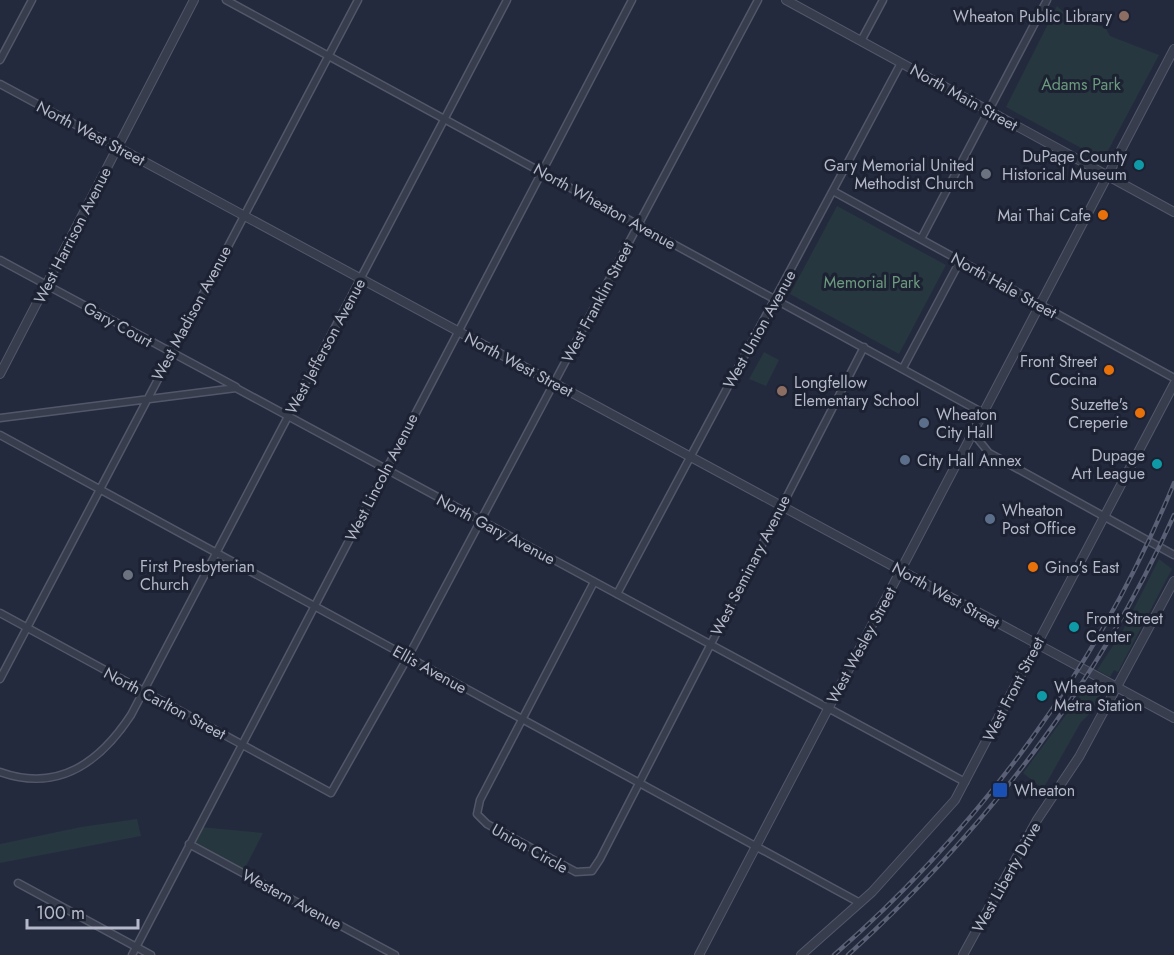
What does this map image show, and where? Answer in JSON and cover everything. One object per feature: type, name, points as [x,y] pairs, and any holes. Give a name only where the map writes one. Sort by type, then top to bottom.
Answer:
[{"type":"street","points":[[0,60],[32,0]]},
{"type":"street","name":"West Harrison Avenue","points":[[0,374],[194,0]]},
{"type":"street","name":"North Wheaton Avenue","points":[[226,0],[984,412]]},
{"type":"street","name":"West Madison Avenue","points":[[0,679],[357,0]]},
{"type":"street","name":"West Jefferson Avenue","points":[[0,772],[17,777],[41,779],[63,776],[99,755],[116,736],[144,691],[507,0]]},
{"type":"street","name":"West Lincoln Avenue","points":[[132,955],[540,171],[632,0]]},
{"type":"street","name":"West Franklin Street","points":[[331,793],[408,657],[758,0]]},
{"type":"street","name":"North Main Street","points":[[786,0],[1174,212]]},
{"type":"street","points":[[861,41],[883,0]]},
{"type":"street","points":[[921,239],[1047,0]]},
{"type":"street","name":"West Wesley Street","points":[[699,955],[900,570],[1172,59],[1174,50]]},
{"type":"street","name":"West Union Avenue","points":[[617,594],[901,63]]},
{"type":"street","name":"North West Street","points":[[0,84],[1174,718]]},
{"type":"street","name":"North Hale Street","points":[[833,191],[1174,378]]},
{"type":"street","name":"Gary Court","points":[[0,260],[236,388]]},
{"type":"street","points":[[903,369],[960,261]]},
{"type":"street","name":"West Seminary Avenue","points":[[639,783],[864,347]]},
{"type":"street","name":"West Front Street","points":[[801,955],[860,903],[948,811],[1174,384]]},
{"type":"street","points":[[0,418],[236,388]]},
{"type":"street","name":"North Gary Avenue","points":[[236,388],[965,782]]},
{"type":"street","points":[[973,433],[989,453],[1174,555]]},
{"type":"street","name":"Ellis Avenue","points":[[0,435],[860,903]]},
{"type":"street","name":"West Liberty Drive","points":[[963,955],[1037,820],[1079,757],[1174,581]]},
{"type":"street","points":[[522,720],[594,582]]},
{"type":"street","name":"North Carlton Street","points":[[0,613],[331,793]]},
{"type":"street","name":"Union Circle","points":[[522,720],[480,800],[477,814],[486,824],[572,871],[592,871],[639,783]]},
{"type":"street","name":"Western Avenue","points":[[189,844],[395,955]]},
{"type":"street","points":[[18,883],[151,955]]},
{"type":"green space","name":"Adams Park","points":[[1057,6],[1079,21],[1105,27],[1110,36],[1159,55],[1103,160],[1006,107]]},
{"type":"green space","name":"Memorial Park","points":[[837,206],[946,265],[899,354],[790,294]]},
{"type":"green space","points":[[764,352],[779,360],[766,386],[749,379]]},
{"type":"green space","points":[[1159,559],[1172,569],[1118,672],[1114,670],[1110,677],[1097,670],[1122,632]]},
{"type":"green space","points":[[1088,685],[1102,692],[1091,712],[1081,722],[1043,789],[1023,773]]},
{"type":"green space","points":[[137,819],[141,836],[0,863],[0,844],[81,827]]},
{"type":"green space","points":[[200,827],[263,833],[244,870],[193,842]]},
{"type":"railway","points":[[834,955],[939,853],[987,797],[1031,739],[1073,678],[1110,615],[1144,550],[1174,483]]},
{"type":"railway","points":[[848,955],[946,858],[1034,752],[1074,696],[1111,637],[1174,515]]},
{"type":"place","name":"Wheaton Public Library","points":[[1124,16]]},
{"type":"place","name":"DuPage County Historical Museum","points":[[1139,165]]},
{"type":"place","name":"Gary Memorial United Methodist Church","points":[[986,174]]},
{"type":"place","name":"Mai Thai Cafe","points":[[1103,215]]},
{"type":"place","name":"Front Street Cocina","points":[[1109,370]]},
{"type":"place","name":"Longfellow Elementary School","points":[[782,391]]},
{"type":"place","name":"Suzette's Creperie","points":[[1140,413]]},
{"type":"place","name":"Wheaton City Hall","points":[[924,423]]},
{"type":"place","name":"City Hall Annex","points":[[905,460]]},
{"type":"place","name":"Dupage Art League","points":[[1157,464]]},
{"type":"place","name":"Wheaton Post Office","points":[[990,519]]},
{"type":"place","name":"Gino's East","points":[[1033,567]]},
{"type":"place","name":"First Presbyterian Church","points":[[128,575]]},
{"type":"place","name":"Front Street Center","points":[[1074,627]]},
{"type":"place","name":"Wheaton Metra Station","points":[[1042,696]]},
{"type":"place","name":"Wheaton","points":[[1000,790]]}]
